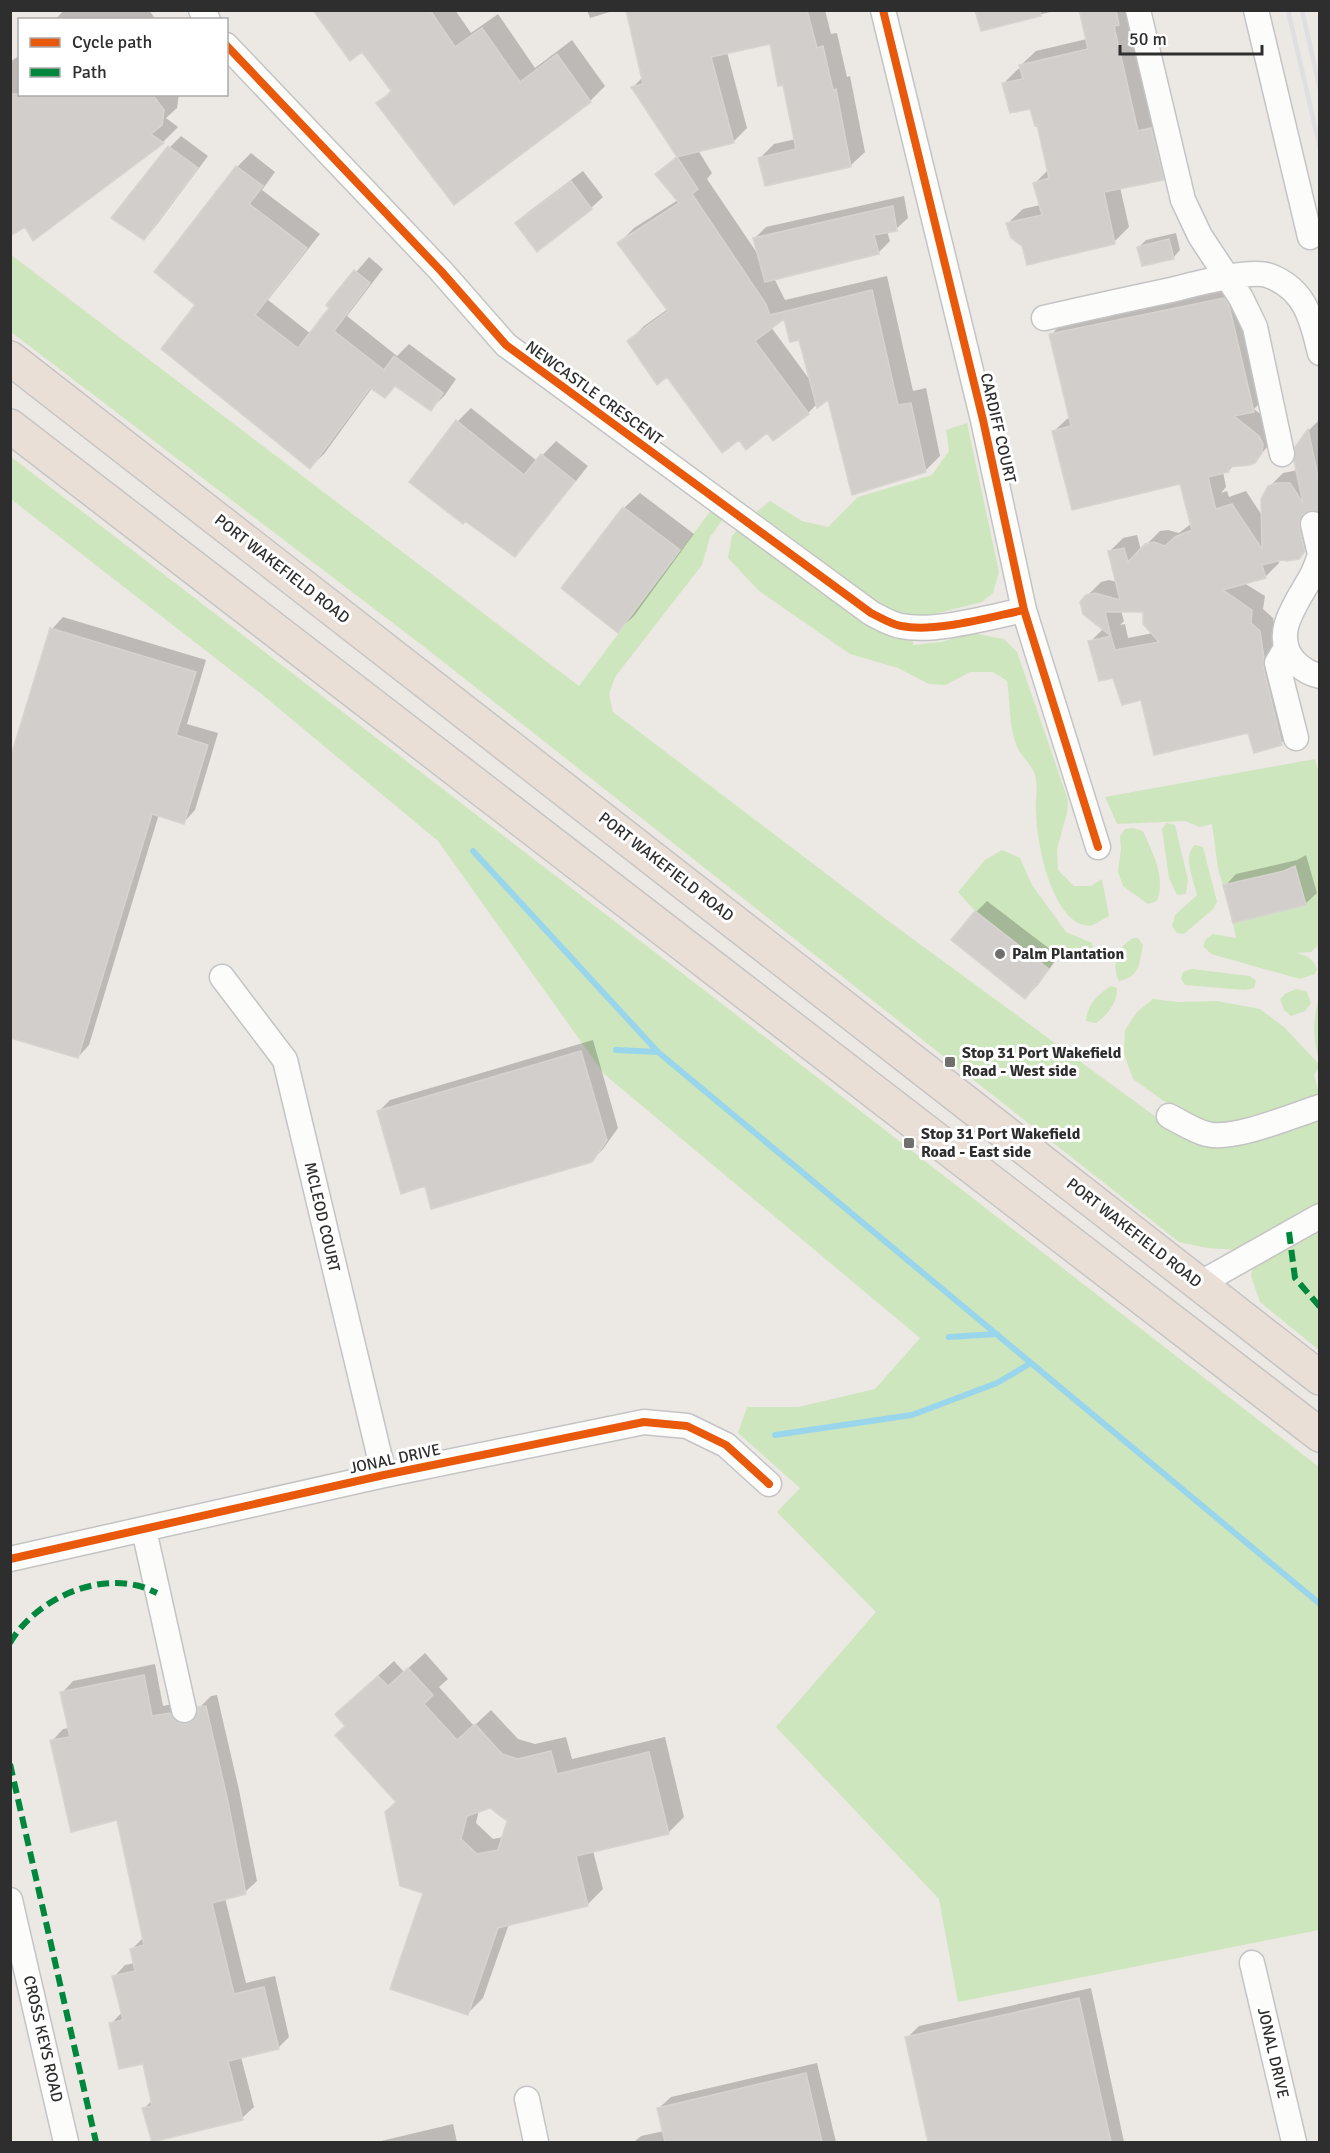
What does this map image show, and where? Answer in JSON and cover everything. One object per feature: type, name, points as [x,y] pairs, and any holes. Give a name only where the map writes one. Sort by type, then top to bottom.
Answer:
[{"type":"highway","name":"PORT WAKEFIELD ROAD","points":[[10,358],[1320,1378]]},
{"type":"highway","points":[[10,426],[1320,1436]]},
{"type":"street","name":"CARDIFF COURT","points":[[883,10],[983,420],[1024,610],[1098,847]]},
{"type":"street","points":[[1138,10],[1183,200],[1200,236],[1241,298],[1255,327],[1282,454]]},
{"type":"street","points":[[1256,10],[1310,237]]},
{"type":"street","name":"NEWCASTLE CRESCENT","points":[[228,47],[441,271],[506,345],[861,606],[885,621],[912,628],[950,624],[1024,610]]},
{"type":"street","points":[[1044,318],[1227,278],[1248,274],[1269,274],[1287,285],[1303,301],[1312,319],[1320,353]]},
{"type":"street","points":[[1296,738],[1277,663],[1286,648],[1285,626],[1313,574],[1320,555],[1313,524]]},
{"type":"street","points":[[1286,648],[1303,669],[1320,676]]},
{"type":"street","name":"MCLEOD COURT","points":[[222,977],[285,1060],[384,1475]]},
{"type":"street","points":[[1169,1116],[1205,1134],[1218,1136],[1235,1134],[1320,1107]]},
{"type":"street","points":[[1199,1284],[1320,1216]]},
{"type":"street","name":"JONAL DRIVE","points":[[10,1559],[384,1475],[644,1422],[687,1426],[726,1445],[769,1484]]},
{"type":"street","points":[[144,1530],[184,1710]]},
{"type":"street","name":"CROSS KEYS ROAD","points":[[10,1900],[66,2142]]},
{"type":"street","name":"JONAL DRIVE","points":[[1252,1963],[1294,2142]]},
{"type":"street","points":[[527,2098],[536,2142]]},
{"type":"green space","points":[[10,254],[579,686],[718,501],[730,510],[710,537],[702,565],[615,677],[609,694],[613,712],[891,923],[1182,1136],[1319,1116],[1319,1350],[1260,1302],[1251,1276],[1256,1251],[1207,1248],[1179,1242],[427,649],[11,332]]},
{"type":"green space","points":[[967,423],[999,572],[993,593],[982,602],[914,619],[913,645],[941,642],[972,633],[1004,639],[1017,652],[1068,800],[1067,813],[1057,849],[1058,870],[1074,886],[1091,886],[1102,879],[1109,916],[1091,926],[1079,924],[1068,915],[1059,903],[1046,873],[1037,826],[1035,777],[1033,769],[1015,741],[1007,681],[993,672],[970,672],[946,685],[929,684],[898,668],[850,654],[759,591],[728,558],[732,536],[745,521],[770,501],[802,521],[828,527],[858,497],[932,475],[949,451],[946,430]]},
{"type":"green space","points":[[10,456],[1319,1467],[1319,1930],[958,2002],[939,1899],[776,1727],[876,1612],[777,1512],[800,1488],[738,1433],[747,1407],[798,1407],[875,1389],[920,1338],[604,1074],[438,841],[259,692],[11,499]]},
{"type":"green space","points":[[1315,759],[1320,777],[1319,953],[1317,946],[1311,952],[1296,953],[1311,960],[1317,969],[1315,974],[1300,979],[1211,954],[1203,946],[1206,939],[1213,934],[1236,938],[1233,923],[1306,905],[1295,866],[1284,871],[1223,885],[1218,869],[1212,824],[1200,827],[1185,821],[1117,824],[1105,797]]},
{"type":"green space","points":[[1166,823],[1175,825],[1188,880],[1186,894],[1177,895],[1169,878],[1162,829]]},
{"type":"green space","points":[[1133,828],[1143,831],[1159,874],[1157,901],[1148,904],[1123,886],[1118,872],[1120,836],[1125,829]]},
{"type":"green space","points":[[1195,845],[1203,847],[1217,902],[1213,909],[1184,934],[1177,933],[1172,926],[1175,915],[1197,895],[1189,862],[1191,849]]},
{"type":"green space","points":[[1002,850],[1020,858],[1032,885],[1066,932],[1092,943],[1095,961],[1076,950],[1065,963],[1057,956],[1049,969],[975,911],[958,892],[985,860]]},
{"type":"green space","points":[[1133,938],[1138,938],[1143,945],[1139,964],[1135,973],[1119,981],[1116,969],[1117,957],[1123,946]]},
{"type":"green space","points":[[1191,969],[1250,976],[1256,981],[1254,988],[1245,990],[1185,985],[1181,979],[1183,972]]},
{"type":"green space","points":[[1111,986],[1117,988],[1117,993],[1111,1008],[1096,1023],[1086,1021],[1088,1010],[1094,1000]]},
{"type":"green space","points":[[1297,989],[1307,992],[1311,1003],[1305,1011],[1291,1016],[1284,1010],[1280,999],[1286,993]]},
{"type":"green space","points":[[1153,999],[1178,1002],[1217,1001],[1260,1009],[1285,1028],[1319,1064],[1314,1075],[1319,1103],[1209,1127],[1175,1109],[1133,1079],[1124,1054],[1125,1030],[1137,1012]]},
{"type":"green space","points":[[1319,1002],[1319,1060],[1314,1032]]},
{"type":"building","points":[[313,10],[430,10],[455,47],[482,28],[520,82],[557,54],[591,102],[454,205],[376,103],[392,92],[362,52],[350,61]]},
{"type":"building","points":[[626,10],[807,10],[817,48],[823,46],[833,90],[836,89],[851,167],[765,186],[758,158],[796,149],[783,85],[778,86],[770,44],[711,57],[734,143],[677,157],[631,87],[643,84]]},
{"type":"building","points":[[975,10],[1040,10],[1041,16],[981,31]]},
{"type":"building","points":[[1079,10],[1116,10],[1119,25],[1114,26],[1138,131],[1151,128],[1164,180],[1104,192],[1115,244],[1027,265],[1022,246],[1011,238],[1006,223],[1042,215],[1033,183],[1049,178],[1037,125],[1035,126],[1030,109],[1010,113],[1002,83],[1023,79],[1019,65],[1088,49]]},
{"type":"building","points":[[10,94],[18,94],[18,96],[154,96],[164,110],[162,125],[151,134],[164,143],[33,241],[25,227],[10,236]]},
{"type":"building","points":[[168,146],[198,168],[144,240],[111,218]]},
{"type":"building","points":[[677,157],[698,189],[692,194],[766,304],[770,315],[872,290],[898,405],[911,403],[926,472],[852,495],[828,400],[817,408],[799,340],[790,342],[784,319],[755,341],[809,414],[773,441],[767,433],[746,450],[739,440],[722,453],[667,377],[657,385],[627,341],[668,311],[617,243],[679,203],[655,174]]},
{"type":"building","points":[[236,166],[263,186],[249,204],[307,248],[255,315],[298,348],[329,308],[326,305],[354,270],[370,283],[334,331],[384,370],[394,356],[443,393],[431,411],[395,386],[385,398],[370,388],[310,469],[161,349],[195,305],[154,272]]},
{"type":"building","points":[[571,181],[592,209],[537,252],[515,223]]},
{"type":"building","points":[[893,206],[897,231],[874,235],[879,254],[765,282],[753,238]]},
{"type":"building","points":[[1169,239],[1174,259],[1142,266],[1137,247]]},
{"type":"building","points":[[1224,298],[1229,305],[1254,412],[1234,416],[1259,436],[1263,444],[1262,453],[1255,463],[1228,467],[1229,472],[1208,477],[1214,502],[1212,504],[1214,503],[1216,509],[1232,504],[1262,549],[1261,499],[1268,486],[1276,483],[1290,483],[1303,503],[1294,461],[1295,447],[1308,429],[1320,486],[1320,512],[1309,510],[1300,519],[1299,527],[1305,551],[1299,559],[1262,565],[1266,578],[1223,590],[1252,610],[1251,623],[1260,631],[1263,666],[1282,745],[1254,753],[1248,733],[1154,755],[1141,700],[1122,705],[1113,678],[1099,681],[1088,641],[1111,636],[1083,614],[1080,602],[1086,595],[1095,593],[1120,600],[1108,551],[1124,548],[1128,562],[1145,544],[1154,542],[1165,546],[1175,537],[1192,530],[1180,484],[1072,510],[1052,431],[1071,426],[1049,334]],"holes":[[[1105,612],[1143,612],[1143,624],[1159,642],[1115,650]]]},
{"type":"building","points":[[456,420],[524,475],[541,454],[575,481],[515,557],[465,521],[463,524],[409,482]]},
{"type":"building","points":[[623,507],[680,550],[618,633],[561,588]]},
{"type":"building","points":[[50,628],[196,672],[176,735],[208,745],[184,824],[152,814],[78,1058],[10,1038],[10,759]]},
{"type":"building","points":[[1295,866],[1306,905],[1233,923],[1223,885],[1284,871]]},
{"type":"building","name":"Palm Plantation","points":[[975,911],[1049,969],[1025,999],[951,940]]},
{"type":"building","points":[[581,1051],[607,1140],[592,1162],[431,1209],[425,1186],[401,1194],[377,1111]]},
{"type":"building","points":[[408,1668],[433,1695],[424,1704],[457,1740],[475,1724],[502,1754],[518,1759],[551,1751],[557,1774],[649,1752],[669,1834],[576,1856],[588,1906],[498,1928],[468,2015],[390,1989],[423,1893],[400,1886],[385,1812],[396,1802],[335,1735],[345,1726],[335,1714],[378,1676],[388,1686]],"holes":[[[490,1808],[507,1821],[498,1850],[477,1854],[461,1839],[467,1816]]]},
{"type":"building","points":[[144,1675],[152,1716],[170,1713],[174,1720],[187,1724],[198,1714],[198,1707],[206,1706],[246,1894],[212,1903],[234,1994],[264,1987],[279,2049],[228,2061],[243,2120],[152,2142],[142,2108],[152,2106],[143,2064],[119,2069],[109,2023],[123,2020],[112,1976],[135,1971],[130,1949],[144,1945],[117,1820],[71,1832],[50,1740],[70,1737],[60,1692]]},
{"type":"building","points":[[1079,1998],[1111,2142],[928,2142],[905,2037]]},
{"type":"building","points":[[806,2073],[822,2142],[665,2142],[657,2108]]},
{"type":"waterway","points":[[473,851],[658,1052],[1320,1604]]},
{"type":"waterway","points":[[616,1050],[658,1052]]},
{"type":"waterway","points":[[949,1337],[997,1334]]},
{"type":"waterway","points":[[775,1435],[912,1415],[997,1383],[1031,1363]]},
{"type":"railway","points":[[1288,10],[1320,148]]},
{"type":"railway","points":[[1302,10],[1320,90]]},
{"type":"marked path","points":[[1289,1232],[1295,1278],[1320,1307]]},
{"type":"marked path","points":[[10,1643],[20,1629],[48,1604],[81,1588],[117,1583],[138,1586],[157,1593]]},
{"type":"marked path","points":[[10,1764],[96,2142]]},
{"type":"cycle path","points":[[883,10],[983,420],[1024,610],[1098,847]]},
{"type":"cycle path","points":[[228,47],[441,271],[506,345],[871,613],[897,625],[915,628],[946,626],[1024,610]]},
{"type":"cycle path","points":[[10,1559],[384,1475],[644,1422],[687,1426],[726,1445],[769,1484]]},
{"type":"place","name":"Palm Plantation","points":[[1000,954]]},
{"type":"place","name":"Stop 31 Port Wakefield Road - West side","points":[[950,1062]]},
{"type":"place","name":"Stop 31 Port Wakefield Road - East side","points":[[909,1143]]}]
